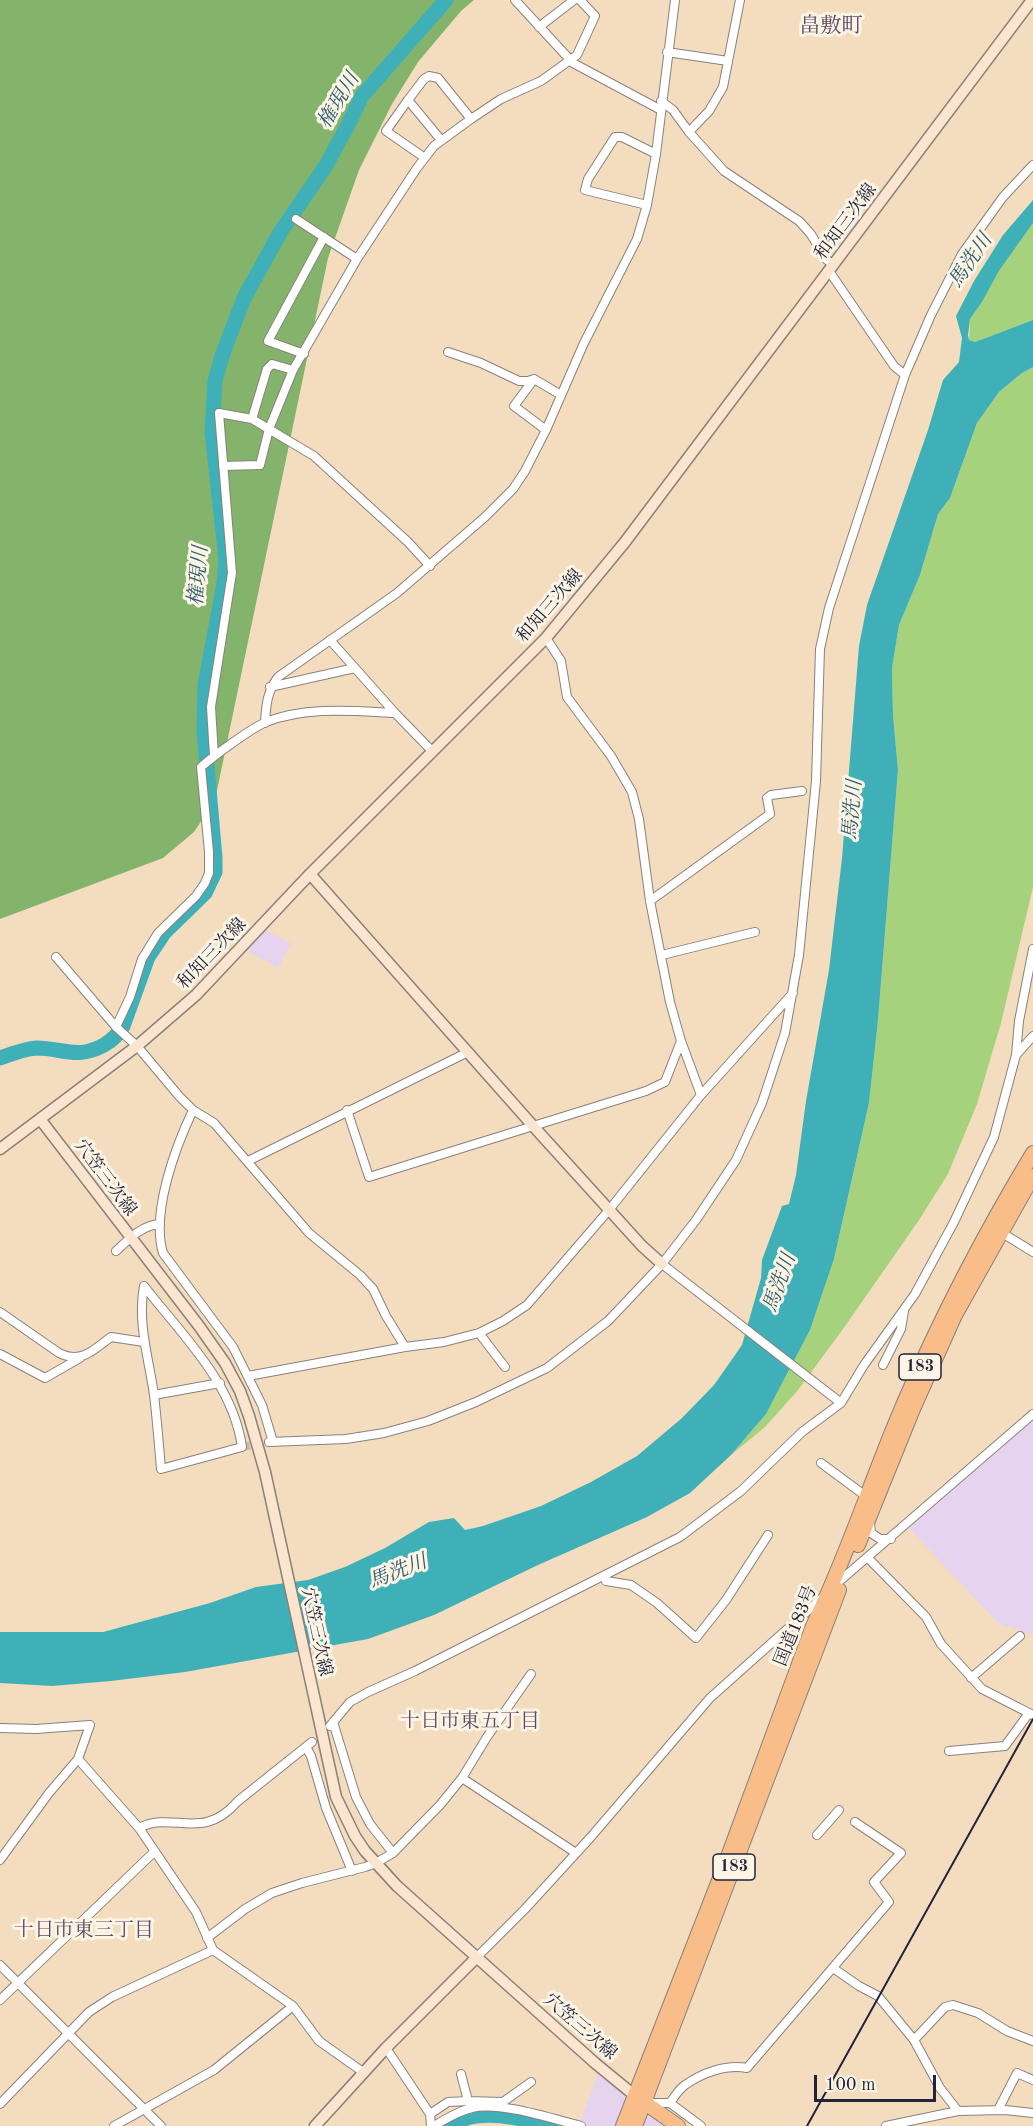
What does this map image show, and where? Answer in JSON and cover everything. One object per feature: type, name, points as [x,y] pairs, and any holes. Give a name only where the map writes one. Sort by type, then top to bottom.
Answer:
[{"type":"highway","name":"国道183号","points":[[623,2126],[639,2099],[845,1575],[913,1409],[995,1229],[1033,1153]]},
{"type":"highway","name":"国道183号","points":[[635,2126],[639,2099],[810,1635],[830,1591],[922,1362],[946,1310],[995,1229],[1033,1176]]},
{"type":"highway","points":[[639,2099],[677,2126]]},
{"type":"main road","name":"和知三次線","points":[[0,1149],[137,1046],[214,977],[310,874],[546,638],[625,542],[1032,0]]},
{"type":"main road","points":[[310,874],[534,1127],[609,1210],[662,1264]]},
{"type":"main road","name":"穴笠三次線","points":[[40,1119],[199,1326],[225,1363],[240,1391],[265,1472],[336,1797],[355,1836],[397,1886],[595,2063],[639,2099]]},
{"type":"main road","points":[[315,2126],[386,2048],[477,1957]]},
{"type":"street","points":[[515,0],[569,60],[661,110]]},
{"type":"street","points":[[539,27],[574,0]]},
{"type":"street","points":[[223,466],[260,465],[269,429],[293,370],[357,258],[425,158],[441,140],[471,119],[501,99],[541,81],[577,55],[596,16],[580,0]]},
{"type":"street","points":[[265,723],[266,702],[270,687],[291,667],[397,593],[430,566],[485,518],[513,489],[525,471],[546,430],[584,343],[637,239],[656,154],[675,0]]},
{"type":"street","points":[[689,132],[717,100],[723,87],[740,0]]},
{"type":"street","points":[[667,52],[728,61]]},
{"type":"street","points":[[425,158],[386,131],[423,79],[429,76],[438,78],[471,119]]},
{"type":"street","points":[[408,100],[441,140]]},
{"type":"street","points":[[661,101],[673,110],[689,132],[724,171],[799,221],[810,233],[894,366],[905,375]]},
{"type":"street","points":[[646,205],[585,190],[588,180],[615,137],[622,137],[656,154]]},
{"type":"street","points":[[193,1110],[171,1161],[158,1239],[163,1253],[233,1347],[262,1406],[271,1442],[346,1439],[384,1433],[428,1421],[476,1402],[547,1368],[608,1322],[662,1264],[696,1220],[735,1160],[762,1103],[785,1033],[799,955],[816,781],[820,649],[840,572],[905,375],[931,315],[962,254],[1003,197],[1033,165]]},
{"type":"street","points":[[296,219],[357,258]]},
{"type":"street","points":[[304,354],[268,341],[324,237]]},
{"type":"street","points":[[448,352],[482,363],[519,381],[534,379],[561,395]]},
{"type":"street","points":[[252,419],[267,369],[272,364],[293,370]]},
{"type":"street","points":[[534,379],[514,406],[546,430]]},
{"type":"street","points":[[213,757],[211,707],[232,573],[219,413],[252,419],[314,456],[408,542],[430,566]]},
{"type":"street","points":[[546,638],[561,661],[567,697],[611,756],[632,792],[639,819],[650,901],[670,1002],[681,1041],[701,1095]]},
{"type":"street","points":[[330,640],[432,751]]},
{"type":"street","points":[[270,687],[355,668]]},
{"type":"street","points":[[118,1028],[142,959],[158,933],[206,883],[209,873],[209,852],[201,767],[265,723],[302,713],[342,710],[395,713]]},
{"type":"street","points":[[650,901],[770,814],[766,798],[771,795],[802,791]]},
{"type":"street","points":[[662,955],[755,932]]},
{"type":"street","points":[[393,1853],[370,1824],[356,1797],[332,1724],[350,1702],[368,1692],[415,1671],[680,1537],[741,1491],[802,1432],[841,1403],[864,1365],[915,1294],[954,1222],[994,1137],[1016,1055],[1018,1022],[1033,949]]},
{"type":"street","points":[[56,957],[193,1110],[214,1123],[309,1233],[360,1275],[373,1289],[405,1347]]},
{"type":"street","points":[[248,1376],[444,1342],[479,1333],[527,1305],[609,1210],[701,1095],[793,992]]},
{"type":"street","points":[[1016,1055],[1033,1036]]},
{"type":"street","points":[[348,1110],[369,1177],[646,1091],[665,1082],[681,1041]]},
{"type":"street","points":[[248,1161],[468,1052]]},
{"type":"street","points":[[117,1251],[130,1238],[150,1225],[160,1224]]},
{"type":"street","points":[[995,1229],[1033,1251]]},
{"type":"street","points":[[662,1264],[825,1393],[841,1403]]},
{"type":"street","points":[[144,1286],[220,1383],[240,1434],[242,1447],[161,1469],[154,1395],[144,1342],[141,1305],[144,1286]]},
{"type":"street","points":[[883,1365],[901,1329],[904,1309]]},
{"type":"street","points":[[0,1312],[59,1353],[69,1358],[81,1358]]},
{"type":"street","points":[[479,1333],[505,1367]]},
{"type":"street","points":[[0,1354],[45,1378],[81,1358],[111,1337],[144,1342]]},
{"type":"street","points":[[154,1395],[220,1383]]},
{"type":"street","points":[[477,1957],[576,1853],[710,1698],[845,1575],[891,1539],[1033,1414]]},
{"type":"street","points":[[822,1463],[867,1497]]},
{"type":"street","points":[[869,1517],[871,1533],[880,1539],[891,1539]]},
{"type":"street","points":[[606,1581],[630,1585],[657,1603],[696,1638],[726,1600],[768,1535]]},
{"type":"street","points":[[868,1558],[926,1617],[941,1644],[982,1689],[1031,1714],[1005,1746],[949,1752]]},
{"type":"street","points":[[796,1621],[804,1625],[810,1635]]},
{"type":"street","points":[[971,1678],[1020,1636]]},
{"type":"street","points":[[207,1938],[245,1909],[272,1893],[352,1871],[376,1863],[393,1853],[462,1778],[487,1737],[531,1674]]},
{"type":"street","points":[[0,1728],[36,1729],[90,1725],[78,1760],[49,1793],[1,1857]]},
{"type":"street","points":[[139,1828],[150,1822],[194,1825],[228,1813],[238,1801],[309,1744],[326,1808],[352,1871]]},
{"type":"street","points":[[78,1760],[139,1828],[196,1912],[213,1950],[293,2006],[319,2041],[363,2072]]},
{"type":"street","points":[[462,1778],[576,1853]]},
{"type":"street","points":[[817,1835],[839,1810]]},
{"type":"street","points":[[670,2103],[684,2085],[722,2067],[747,2068],[889,1902],[874,1882],[900,1853],[855,1821]]},
{"type":"street","points":[[0,2000],[154,1852]]},
{"type":"street","points":[[0,2104],[89,2012],[112,1997],[213,1950]]},
{"type":"street","points":[[0,1965],[161,2126]]},
{"type":"street","points":[[833,1968],[878,1996],[914,2040],[940,2088],[958,2111]]},
{"type":"street","points":[[114,2126],[214,2070],[293,2006]]},
{"type":"street","points":[[914,2040],[945,2007],[953,2006],[978,2013],[1007,2031],[1033,2041]]},
{"type":"street","points":[[386,2048],[430,2114],[433,2126],[472,2107],[499,2107],[581,2126]]},
{"type":"street","points":[[998,2110],[1017,2073],[1033,2080]]},
{"type":"street","points":[[461,2074],[468,2101]]},
{"type":"street","points":[[430,2114],[448,2102],[503,2102],[531,2082]]},
{"type":"street","points":[[639,2099],[670,2103],[701,2126]]},
{"type":"street","points":[[886,2126],[958,2111],[998,2110],[1033,2113]]},
{"type":"shaded area","points":[[265,930],[291,943],[278,968],[245,949]]},
{"type":"shaded area","points":[[1033,1419],[1033,1635],[998,1623],[907,1526]]},
{"type":"shaded area","points":[[600,2069],[679,2126],[579,2126]]},
{"type":"green space","points":[[0,0],[474,0],[461,11],[418,62],[392,104],[359,170],[328,258],[215,800],[194,832],[163,858],[0,919]]},
{"type":"green space","points":[[1033,223],[1033,320],[975,342],[969,340],[970,319],[999,271]]},
{"type":"green space","points":[[1033,367],[1033,887],[1001,1023],[977,1104],[948,1174],[919,1220],[798,1390],[765,1427],[731,1455],[766,1414],[810,1330],[834,1259],[869,1103],[898,770],[892,668],[899,625],[920,575],[938,514],[950,498],[977,423],[999,392]]},
{"type":"water","name":"馬洗川","points":[[1033,200],[1033,223],[999,271],[970,319],[968,335],[969,340],[975,342],[1033,320],[1033,367],[999,392],[977,423],[950,498],[938,514],[920,575],[899,625],[892,668],[898,770],[869,1103],[834,1259],[810,1330],[766,1414],[731,1455],[690,1493],[647,1517],[538,1565],[434,1615],[368,1639],[185,1672],[111,1681],[52,1686],[0,1683],[0,1632],[103,1632],[210,1603],[256,1587],[308,1580],[345,1567],[385,1548],[429,1522],[454,1518],[465,1530],[541,1506],[591,1482],[637,1456],[682,1418],[714,1385],[742,1345],[761,1278],[762,1260],[782,1206],[789,1204],[796,1175],[806,1101],[829,970],[842,858],[859,646],[867,605],[943,380],[959,362],[962,338],[956,316],[974,281],[1003,235]]},
{"type":"waterway","name":"権現川","points":[[0,1058],[36,1048],[86,1052],[113,1039],[123,1026],[148,957],[164,933],[205,893],[215,872],[204,732],[205,685],[224,584],[226,560],[212,432],[215,381],[244,298],[281,231],[325,167],[362,96],[446,0]]},
{"type":"waterway","points":[[450,2126],[461,2120],[487,2115],[552,2126]]},
{"type":"tunnel","points":[[242,1447],[269,1442]]},
{"type":"railway","points":[[807,2126],[1033,1719]]},
{"type":"district","name":"畠敷町","points":[[831,26]]},
{"type":"district","name":"十日市東五丁目","points":[[470,1722]]},
{"type":"district","name":"十日市東三丁目","points":[[84,1931]]}]
